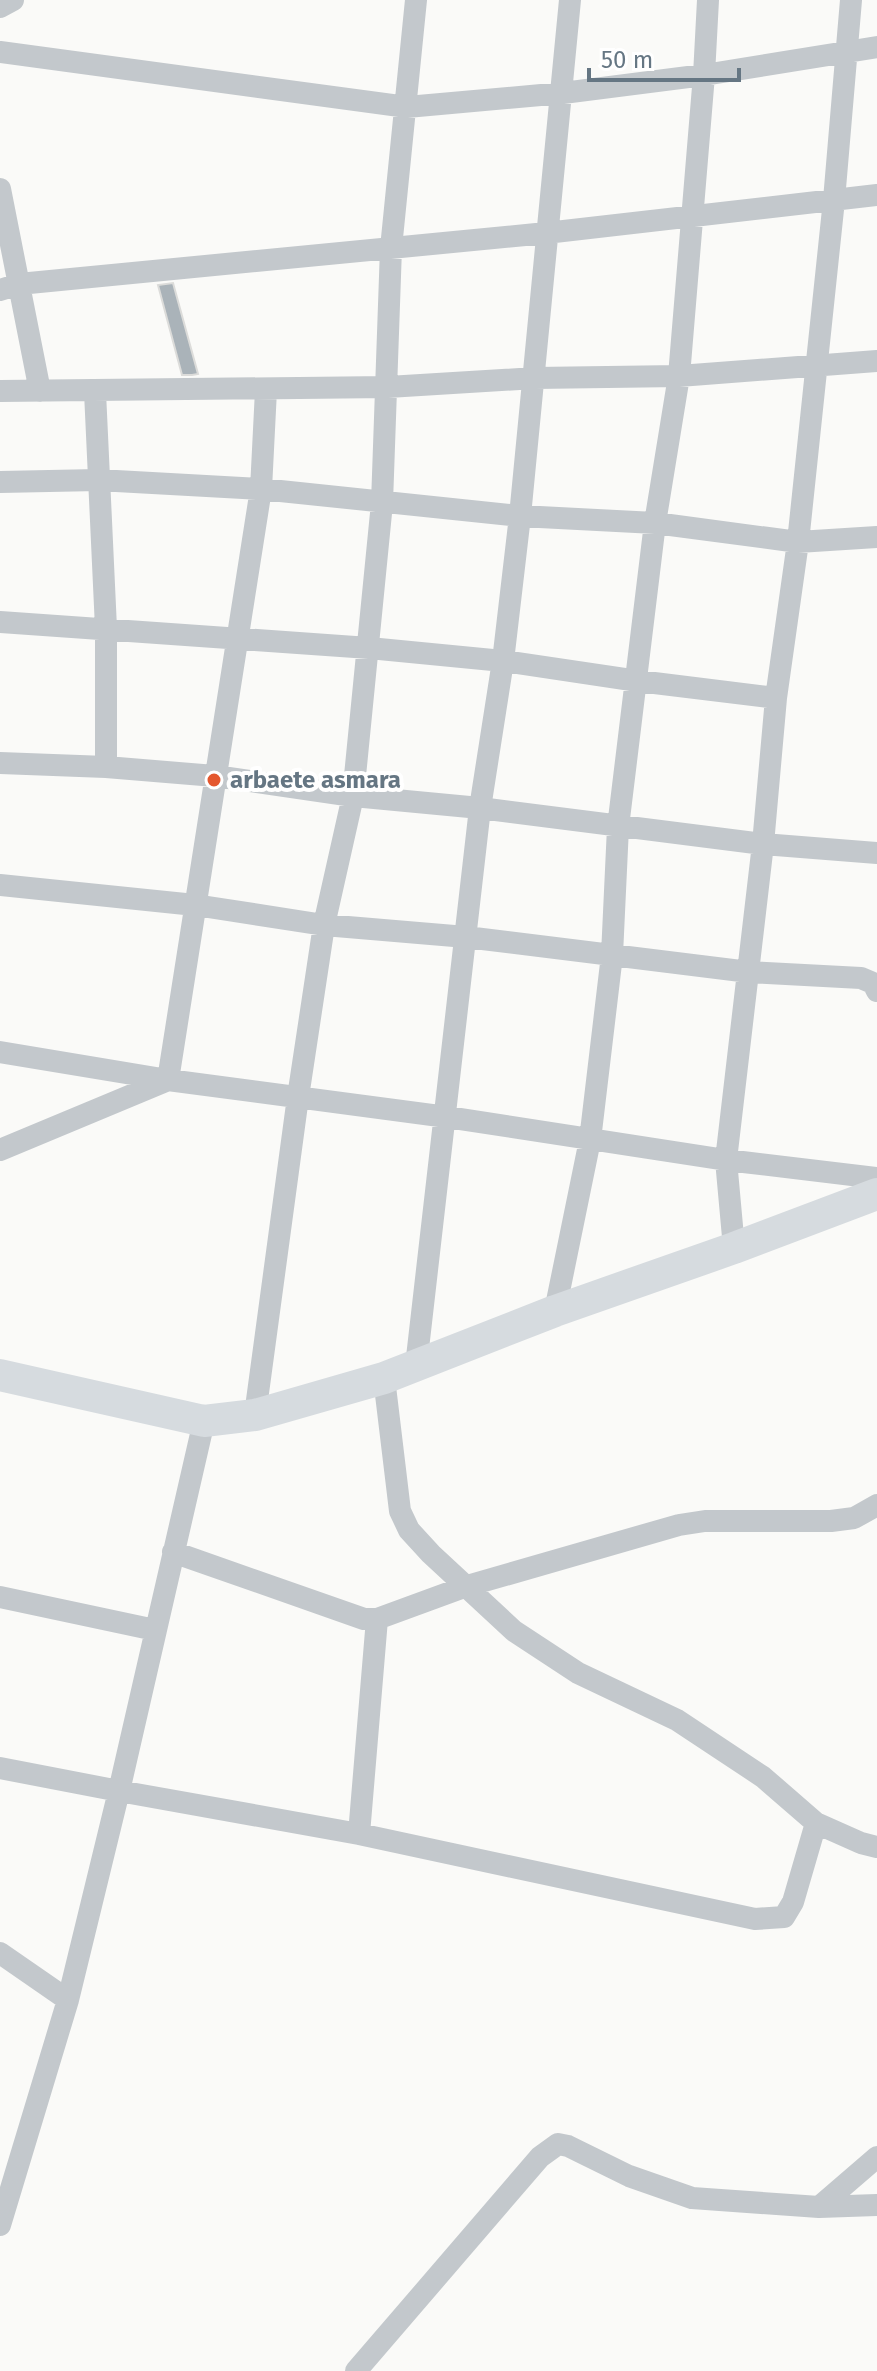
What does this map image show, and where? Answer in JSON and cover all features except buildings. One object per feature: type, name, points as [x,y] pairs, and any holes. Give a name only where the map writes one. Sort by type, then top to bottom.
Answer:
[{"type":"street","points":[[0,7],[13,0]]},
{"type":"street","points":[[255,1415],[324,925],[353,796],[382,503],[391,248],[416,0]]},
{"type":"street","points":[[416,1366],[447,1117],[480,808],[503,661],[520,516],[570,0]]},
{"type":"street","points":[[555,1311],[590,1140],[612,955],[618,827],[655,523],[679,376],[708,0]]},
{"type":"street","points":[[734,1248],[726,1160],[763,844],[776,698],[798,542],[814,367],[834,200],[851,0]]},
{"type":"street","points":[[0,52],[407,107],[563,93],[704,75],[877,47]]},
{"type":"street","points":[[0,189],[9,287],[40,391]]},
{"type":"street","points":[[9,287],[692,218],[877,195]]},
{"type":"street","points":[[0,391],[388,387],[535,378],[679,376],[877,361]]},
{"type":"street","points":[[168,1080],[261,489],[266,390]]},
{"type":"street","points":[[95,392],[106,628],[106,767]]},
{"type":"street","points":[[0,482],[98,480],[261,489],[520,516],[655,523],[798,542],[877,537]]},
{"type":"street","points":[[0,622],[369,648],[503,661],[776,698]]},
{"type":"street","points":[[0,763],[106,767],[215,776],[353,796],[480,808],[763,844],[877,853]]},
{"type":"street","points":[[0,885],[195,905],[324,925],[466,937],[749,972],[861,978],[873,983],[877,991]]},
{"type":"street","points":[[0,1052],[168,1080],[447,1117],[726,1160],[877,1178]]},
{"type":"street","points":[[0,1150],[168,1080]]},
{"type":"street","points":[[0,1375],[204,1421],[255,1415],[384,1378],[555,1311],[877,1194]]},
{"type":"street","points":[[384,1378],[400,1511],[416,1538],[514,1631],[578,1673],[677,1720],[763,1777],[816,1823],[877,1847]]},
{"type":"street","points":[[1,2218],[68,2000],[204,1421]]},
{"type":"street","points":[[173,1552],[364,1619],[377,1619],[467,1586],[679,1525],[705,1521],[831,1521],[854,1518],[877,1505]]},
{"type":"street","points":[[0,1597],[155,1630]]},
{"type":"street","points":[[359,1834],[377,1619]]},
{"type":"street","points":[[0,1768],[359,1834],[755,1919],[784,1917],[793,1902],[816,1823]]},
{"type":"street","points":[[0,1953],[68,2000]]},
{"type":"street","points":[[356,2371],[540,2157],[558,2144],[629,2176],[692,2198],[819,2207],[877,2205]]},
{"type":"street","points":[[819,2207],[877,2157]]},
{"type":"place","name":"arbaete asmara","points":[[214,780]]}]
